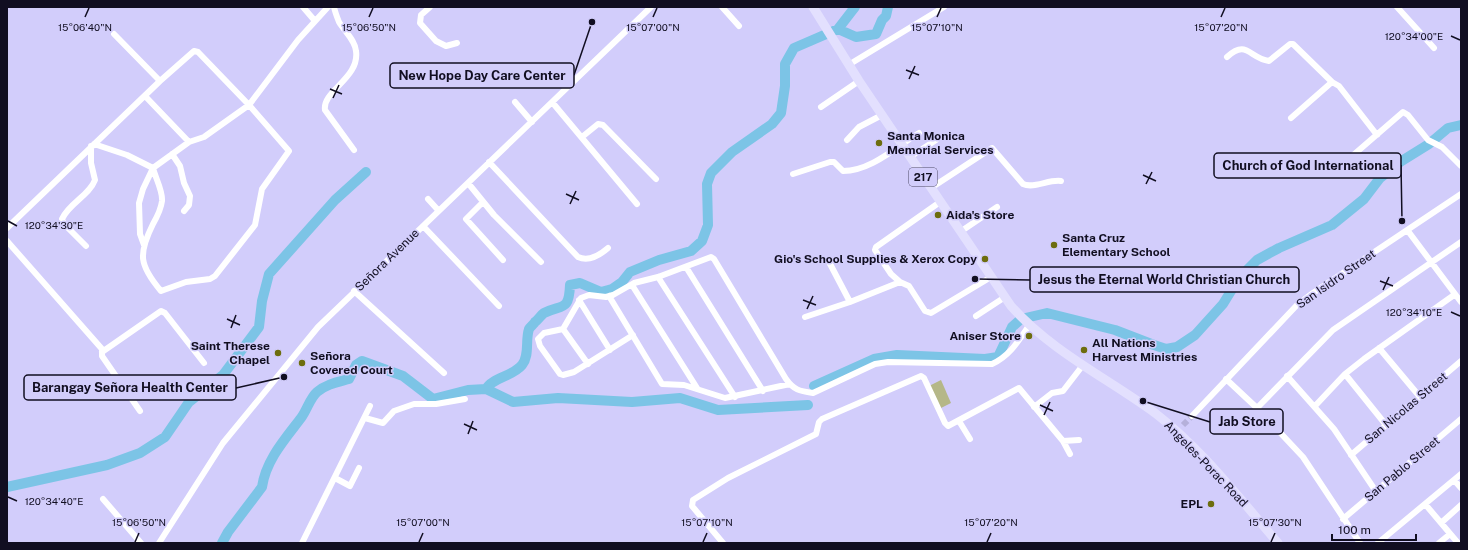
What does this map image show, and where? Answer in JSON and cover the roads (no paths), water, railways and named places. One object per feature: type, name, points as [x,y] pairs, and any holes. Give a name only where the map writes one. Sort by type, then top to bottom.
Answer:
[{"type":"main road","name":"Angeles-Porac Road","points":[[813,7],[850,64],[859,81],[901,144],[960,232],[1016,311],[1028,323],[1083,365],[1179,429],[1278,543]]},
{"type":"street","points":[[303,7],[315,21]]},
{"type":"street","points":[[144,245],[140,234],[139,203],[143,189],[153,168],[189,142],[204,137],[249,105],[298,40],[328,7]]},
{"type":"street","points":[[334,7],[338,21],[352,39],[357,54],[351,74],[330,96],[324,106],[325,110],[354,150]]},
{"type":"street","points":[[430,7],[421,15],[420,23],[436,41],[446,46],[457,43]]},
{"type":"street","name":"Señora Avenue","points":[[158,543],[222,444],[318,327],[438,210],[651,7]]},
{"type":"street","points":[[722,7],[739,26]]},
{"type":"street","points":[[850,64],[944,7]]},
{"type":"street","points":[[1397,7],[1434,48]]},
{"type":"street","points":[[114,34],[160,81]]},
{"type":"street","points":[[1227,57],[1236,49],[1241,49],[1269,61],[1290,44],[1293,44],[1332,82],[1339,86],[1377,134]]},
{"type":"street","points":[[7,228],[93,145],[145,96],[160,81],[194,51],[198,52],[249,105],[289,151],[262,189],[258,205],[257,220],[247,237],[215,276],[210,279],[186,282],[161,291],[150,278],[143,264],[142,251],[162,200],[153,168],[127,155],[93,145]]},
{"type":"street","points":[[821,107],[859,81]]},
{"type":"street","points":[[1291,118],[1332,82]]},
{"type":"street","points":[[145,96],[189,142]]},
{"type":"street","points":[[515,102],[532,122]]},
{"type":"street","points":[[552,102],[637,204]]},
{"type":"street","points":[[1336,170],[1405,112],[1428,140],[1442,147],[1461,166]]},
{"type":"street","points":[[847,140],[857,129],[882,115]]},
{"type":"street","points":[[582,137],[598,124],[603,125],[656,179]]},
{"type":"street","points":[[793,174],[830,162],[834,162],[839,169],[843,171],[858,169],[871,164],[919,133]]},
{"type":"street","points":[[910,157],[936,140]]},
{"type":"street","points":[[86,246],[64,224],[62,219],[66,211],[91,187],[96,180],[91,163],[93,145]]},
{"type":"street","points":[[931,188],[992,148],[1023,184],[1029,185],[1050,180],[1061,181]]},
{"type":"street","points":[[172,154],[180,166],[184,183],[190,196],[189,204],[184,211]]},
{"type":"street","points":[[489,162],[578,257],[583,259],[596,257],[608,248]]},
{"type":"street","points":[[468,183],[518,241],[541,262]]},
{"type":"street","name":"San Isidro Street","points":[[1192,416],[1226,378],[1292,310],[1307,297],[1461,194]]},
{"type":"street","points":[[428,199],[438,210]]},
{"type":"street","points":[[483,202],[466,219],[503,260]]},
{"type":"street","points":[[940,202],[876,247],[875,250],[891,274],[900,282],[909,286],[927,313],[931,313],[991,277]]},
{"type":"street","points":[[960,232],[997,206]]},
{"type":"street","points":[[423,226],[499,306]]},
{"type":"street","points":[[1408,230],[1454,295],[1461,302]]},
{"type":"street","points":[[7,242],[102,349],[102,356],[117,380],[140,411]]},
{"type":"street","points":[[1257,408],[1333,330],[1461,242]]},
{"type":"street","points":[[633,335],[588,364],[563,376],[540,346],[538,339],[539,336],[544,333],[563,329],[579,300],[589,295],[609,296],[632,285],[686,267],[704,258],[711,257],[714,259],[792,388],[813,393],[876,364],[888,362],[992,364],[999,361],[1014,347],[1028,323]]},
{"type":"street","points":[[828,260],[850,302]]},
{"type":"street","points":[[686,267],[763,391]]},
{"type":"street","points":[[658,277],[735,397]]},
{"type":"street","points":[[805,317],[850,302],[900,282]]},
{"type":"street","points":[[632,285],[697,388]]},
{"type":"street","points":[[354,291],[444,374]]},
{"type":"street","points":[[1314,406],[1346,374],[1379,348],[1454,295]]},
{"type":"street","points":[[609,296],[662,384],[684,385],[725,398],[790,384]]},
{"type":"street","points":[[976,316],[1005,297]]},
{"type":"street","points":[[579,300],[610,350]]},
{"type":"street","points":[[102,352],[161,311],[165,313],[204,363]]},
{"type":"street","points":[[563,329],[588,364]]},
{"type":"street","points":[[1379,348],[1420,397]]},
{"type":"street","name":"San Nicolas Street","points":[[1351,455],[1461,361]]},
{"type":"street","points":[[1034,407],[1052,393],[1063,391],[1083,365]]},
{"type":"street","points":[[1346,374],[1386,425]]},
{"type":"street","points":[[723,543],[692,506],[693,500],[728,478],[816,434],[819,422],[822,419],[921,376],[924,378],[945,423],[948,426],[1017,388],[1021,389],[1063,441],[1070,454]]},
{"type":"street","points":[[1287,376],[1314,406],[1375,490]]},
{"type":"street","points":[[1226,378],[1303,456],[1360,543]]},
{"type":"street","points":[[365,418],[383,423],[394,411],[414,404],[436,404],[465,399]]},
{"type":"street","points":[[302,543],[370,406]]},
{"type":"street","name":"San Pablo Street","points":[[1343,519],[1375,490],[1461,419]]},
{"type":"street","points":[[959,421],[970,439]]},
{"type":"street","points":[[1063,441],[1079,440]]},
{"type":"street","points":[[334,478],[350,486],[359,468]]},
{"type":"street","points":[[1378,543],[1461,474]]},
{"type":"street","points":[[1454,480],[1461,488]]},
{"type":"street","points":[[103,499],[141,543]]},
{"type":"street","points":[[1425,504],[1458,543]]},
{"type":"street","points":[[1441,523],[1461,505]]},
{"type":"street","points":[[1439,543],[1450,534]]},
{"type":"waterway","points":[[838,29],[855,7]]},
{"type":"waterway","points":[[222,543],[228,532],[262,487],[264,477],[277,450],[303,415],[310,401],[321,389],[328,385],[349,379],[356,365],[362,361],[403,376],[433,399],[468,390],[486,389],[493,382],[513,372],[522,365],[527,352],[527,338],[529,329],[544,313],[563,306],[566,303],[568,300],[570,285],[580,283],[601,292],[612,289],[622,282],[630,272],[659,260],[691,251],[702,241],[708,225],[707,184],[711,173],[732,152],[772,124],[781,113],[785,86],[785,64],[794,48],[838,29],[856,37],[876,34],[882,20],[886,16],[888,7]]},
{"type":"waterway","points":[[814,386],[874,359],[897,355],[985,359],[998,357],[1012,327],[1021,319],[1047,313],[1115,330],[1166,349],[1177,347],[1195,335],[1223,304],[1239,278],[1257,260],[1279,248],[1332,225],[1364,199],[1380,178],[1400,162],[1429,144],[1448,128],[1461,125]]},
{"type":"waterway","points":[[7,487],[107,465],[140,453],[165,437],[189,402],[223,375],[259,327],[262,301],[269,274],[335,200],[366,172]]},
{"type":"waterway","points":[[486,389],[513,402],[558,398],[632,402],[680,398],[718,410],[808,405]]},
{"type":"tunnel","points":[[1183,425],[1192,416]]},
{"type":"place","name":"New Hope Day Care Center","points":[[592,22]]},
{"type":"place","name":"Santa Monica Memorial Services","points":[[879,143]]},
{"type":"place","name":"Aida's Store","points":[[938,215]]},
{"type":"place","name":"Church of God International","points":[[1402,221]]},
{"type":"place","name":"Santa Cruz Elementary School","points":[[1054,245]]},
{"type":"place","name":"Gio's School Supplies & Xerox Copy","points":[[985,259]]},
{"type":"place","name":"Jesus the Eternal World Christian Church","points":[[975,279]]},
{"type":"place","name":"Aniser Store","points":[[1029,336]]},
{"type":"place","name":"All Nations Harvest Ministries","points":[[1084,350]]},
{"type":"place","name":"Saint Therese Chapel","points":[[278,353]]},
{"type":"place","name":"Señora Covered Court","points":[[302,363]]},
{"type":"place","name":"Barangay Señora Health Center","points":[[284,377]]},
{"type":"place","name":"Jab Store","points":[[1143,401]]},
{"type":"place","name":"EPL","points":[[1211,504]]}]
